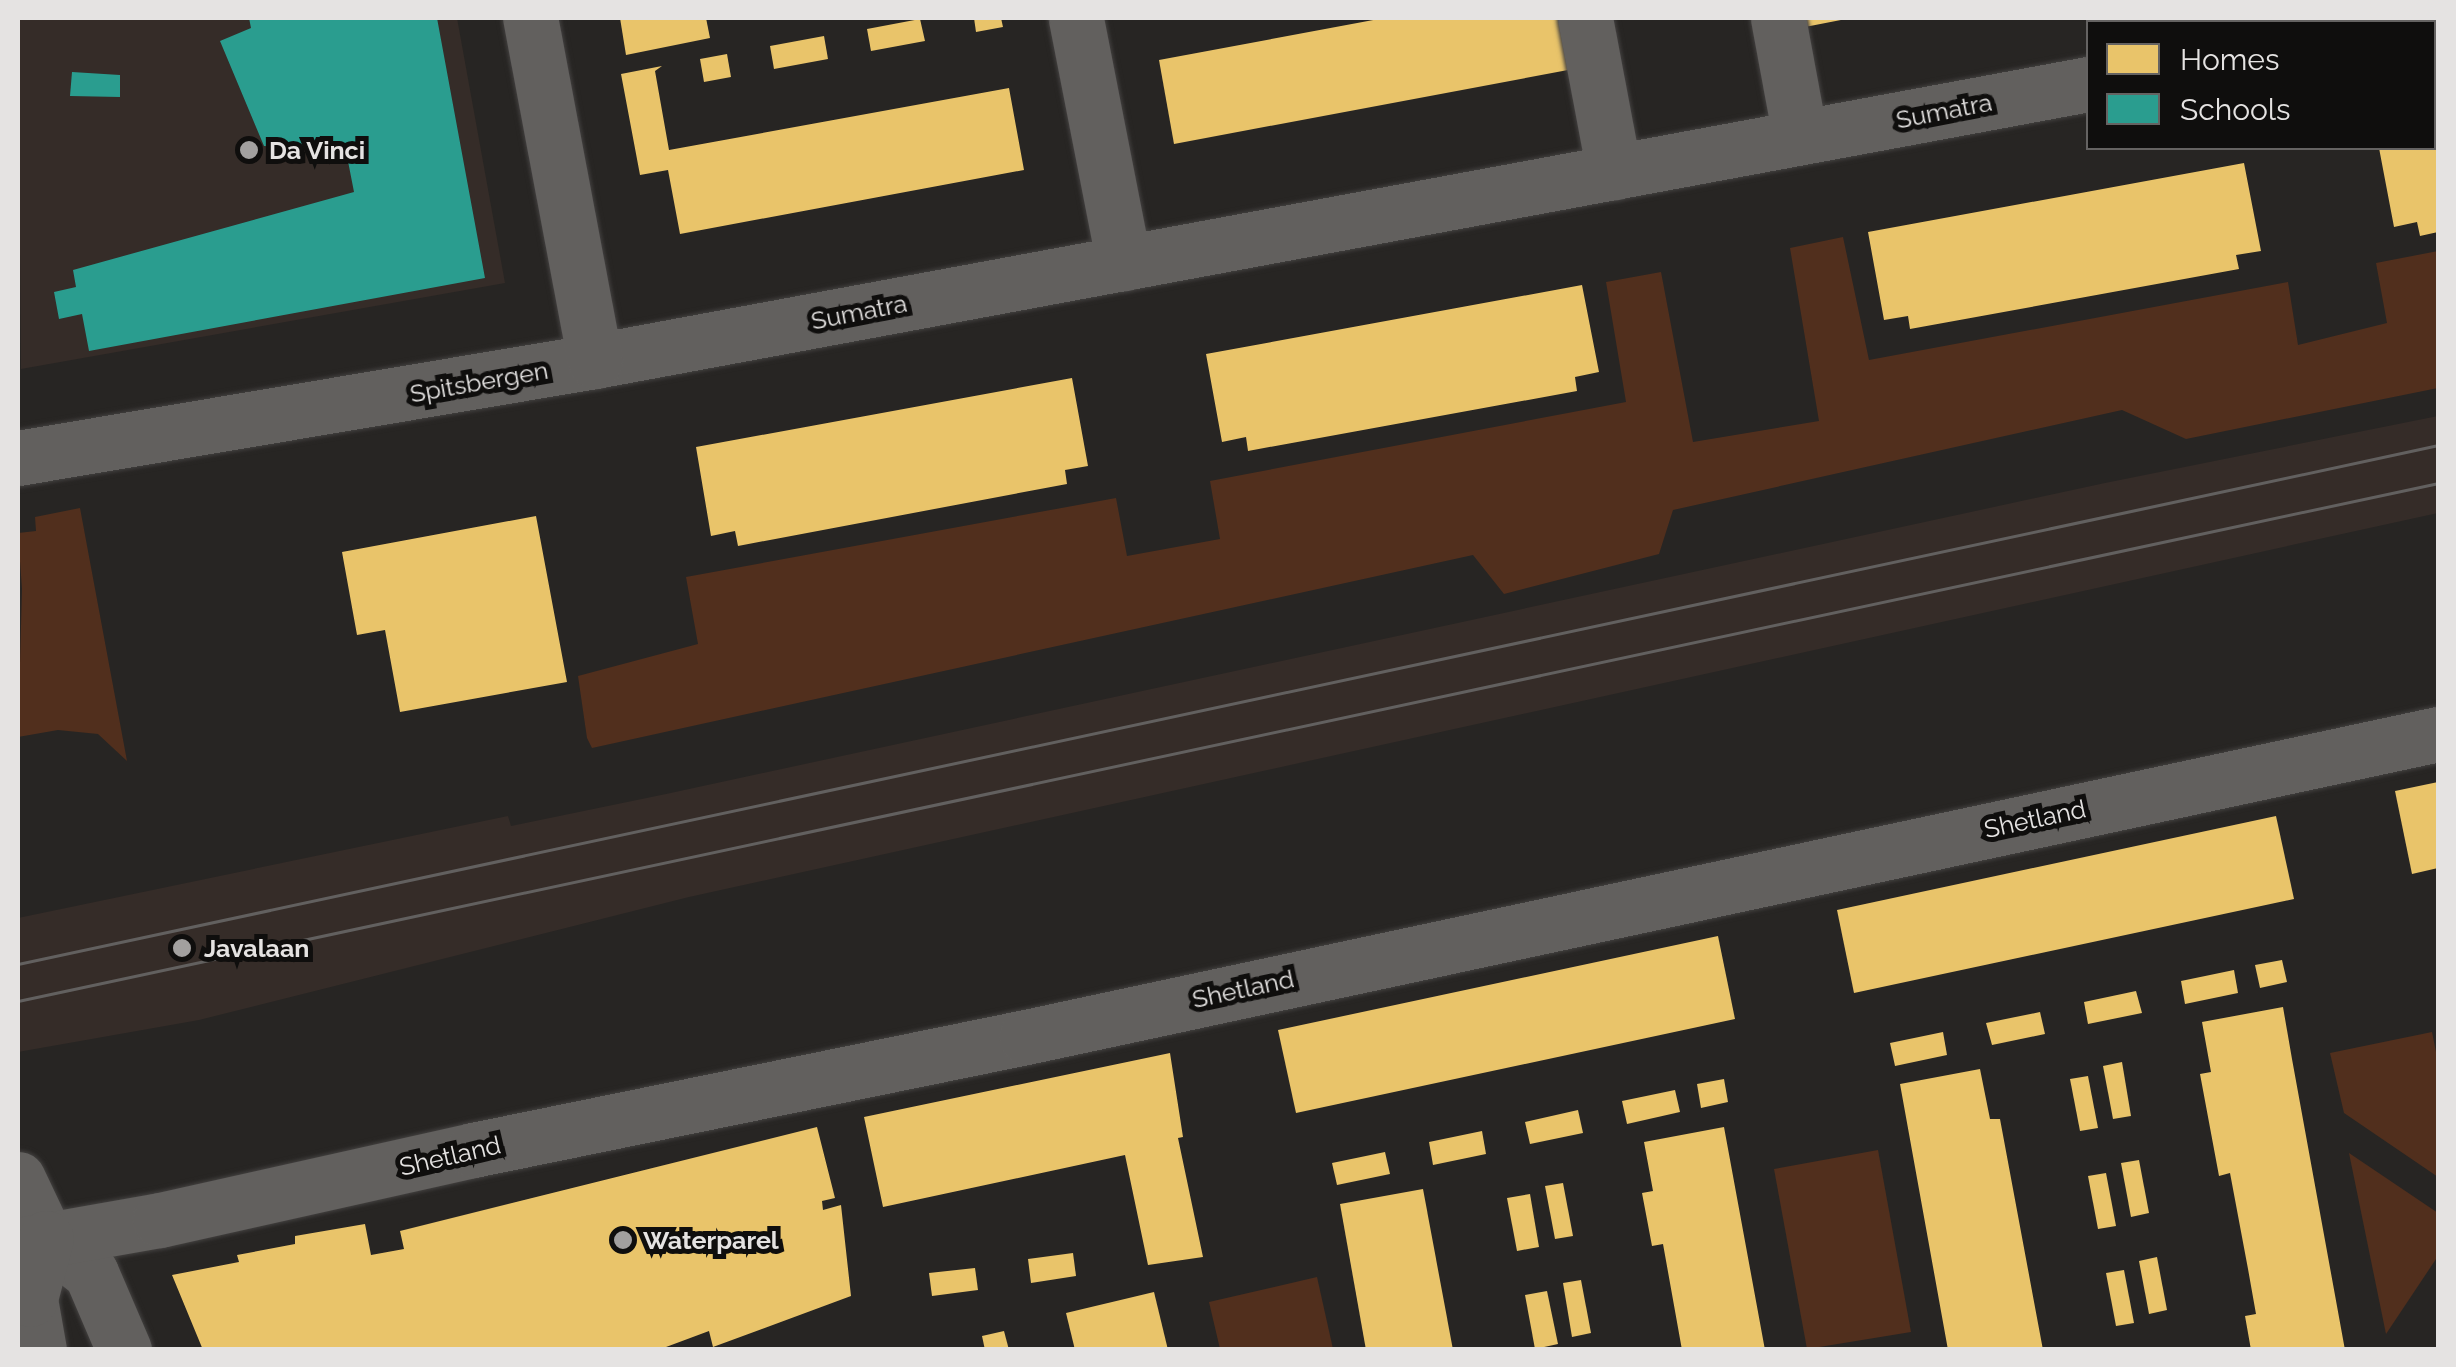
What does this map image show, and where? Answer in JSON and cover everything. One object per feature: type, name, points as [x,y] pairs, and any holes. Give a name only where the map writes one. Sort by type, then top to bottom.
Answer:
[{"type":"street","points":[[530,18],[595,361]]},
{"type":"street","points":[[1584,18],[1614,172]]},
{"type":"street","points":[[1778,18],[1800,138]]},
{"type":"street","points":[[1076,19],[1124,263]]},
{"type":"street","name":"Sumatra","points":[[595,361],[2086,84]]},
{"type":"street","name":"Spitsbergen","points":[[18,458],[595,361]]},
{"type":"street","name":"Shetland","points":[[32,1242],[160,1220],[2438,734]]},
{"type":"street","points":[[18,1179],[32,1242],[30,1298],[39,1350]]},
{"type":"street","points":[[32,1242],[91,1273],[124,1350]]},
{"type":"shaded area","name":"Da Vinci","points":[[18,18],[457,18],[505,283],[21,369]]},
{"type":"shaded area","points":[[1843,237],[1869,360],[2288,282],[2298,345],[2387,323],[2376,263],[2438,251],[2438,388],[2186,439],[2122,410],[1673,510],[1659,554],[1504,594],[1473,555],[592,748],[587,738],[578,676],[698,644],[686,577],[1116,498],[1127,556],[1220,539],[1210,481],[1626,402],[1606,282],[1661,272],[1693,442],[1819,421],[1790,248]]},
{"type":"shaded area","points":[[2438,416],[2438,513],[689,897],[199,1020],[18,1052],[18,918],[508,816],[511,826],[666,794],[2105,483]]},
{"type":"shaded area","points":[[80,508],[127,761],[98,734],[58,730],[18,737],[22,589],[18,533],[36,531],[35,517]]},
{"type":"shaded area","points":[[2432,1032],[2438,1062],[2438,1177],[2344,1113],[2330,1053]]},
{"type":"shaded area","points":[[1878,1150],[1911,1332],[1807,1349],[1774,1169]]},
{"type":"shaded area","points":[[2349,1153],[2438,1213],[2438,1256],[2386,1334]]},
{"type":"shaded area","points":[[1317,1277],[1333,1349],[1220,1349],[1209,1302]]},
{"type":"building: Homes","points":[[620,18],[706,18],[710,38],[626,55]]},
{"type":"building: Homes","points":[[974,18],[1001,18],[1003,27],[976,32]]},
{"type":"building: Homes","points":[[1384,18],[1558,18],[1568,70],[1174,144],[1159,60]]},
{"type":"building: Homes","points":[[1803,18],[1846,18],[1846,19],[1805,27]]},
{"type":"building: Homes","points":[[920,19],[925,41],[871,51],[867,29]]},
{"type":"building: Homes","points":[[824,36],[828,59],[774,69],[770,46]]},
{"type":"building: Homes","points":[[727,54],[731,77],[704,82],[700,59]]},
{"type":"building: Homes","points":[[662,66],[655,71],[669,150],[1009,88],[1024,170],[680,234],[668,170],[640,175],[621,74]]},
{"type":"building: Homes","points":[[2436,128],[2438,232],[2420,236],[2417,222],[2394,227],[2379,150],[2436,150]]},
{"type":"building: Homes","points":[[2244,163],[2261,251],[2236,255],[2239,269],[1910,329],[1908,316],[1884,320],[1868,232]]},
{"type":"building: Homes","points":[[1582,285],[1599,372],[1575,377],[1577,391],[1248,451],[1246,437],[1222,442],[1206,354]]},
{"type":"building: Homes","points":[[1072,378],[1088,466],[1065,470],[1067,484],[738,546],[735,531],[711,536],[696,447]]},
{"type":"building: Homes","points":[[536,516],[567,682],[400,712],[385,630],[357,635],[342,552]]},
{"type":"building: Homes","points":[[2438,782],[2438,868],[2412,874],[2395,791]]},
{"type":"building: Homes","points":[[2276,816],[2294,899],[1854,993],[1837,910]]},
{"type":"building: Homes","points":[[1718,936],[1735,1019],[1296,1113],[1278,1030]]},
{"type":"building: Homes","points":[[2282,960],[2287,982],[2260,988],[2255,965]]},
{"type":"building: Homes","points":[[2234,970],[2238,993],[2185,1004],[2181,981]]},
{"type":"building: Homes","points":[[2136,991],[2142,1013],[2088,1024],[2084,1002]]},
{"type":"building: Homes","points":[[2283,1007],[2345,1350],[2251,1350],[2245,1316],[2256,1314],[2248,1269],[2230,1173],[2219,1176],[2200,1074],[2211,1072],[2202,1022]]},
{"type":"building: Homes","points":[[2040,1012],[2045,1034],[1992,1045],[1986,1023]]},
{"type":"building: Homes","points":[[1943,1032],[1947,1055],[1895,1066],[1890,1043]]},
{"type":"building: Homes","points":[[1170,1053],[1183,1137],[1178,1138],[1203,1257],[1148,1265],[1125,1155],[883,1207],[864,1117]]},
{"type":"building: Homes","points":[[2122,1062],[2131,1116],[2113,1119],[2103,1066]]},
{"type":"building: Homes","points":[[1980,1069],[1990,1119],[2000,1119],[2043,1350],[1948,1350],[1900,1084]]},
{"type":"building: Homes","points":[[2088,1076],[2098,1128],[2080,1131],[2070,1079]]},
{"type":"building: Homes","points":[[1724,1079],[1728,1102],[1701,1108],[1697,1084]]},
{"type":"building: Homes","points":[[1675,1090],[1680,1112],[1627,1124],[1622,1101]]},
{"type":"building: Homes","points":[[1578,1110],[1583,1133],[1530,1144],[1525,1122]]},
{"type":"building: Homes","name":"Waterparel","points":[[817,1127],[835,1198],[822,1201],[823,1210],[841,1205],[851,1296],[713,1347],[709,1331],[658,1350],[203,1350],[172,1275],[239,1262],[237,1255],[295,1244],[295,1236],[365,1224],[371,1255],[404,1249],[400,1231]]},
{"type":"building: Homes","points":[[1724,1127],[1765,1350],[1682,1350],[1663,1244],[1652,1246],[1642,1193],[1653,1191],[1644,1142]]},
{"type":"building: Homes","points":[[1482,1131],[1486,1154],[1433,1165],[1429,1142]]},
{"type":"building: Homes","points":[[1385,1152],[1390,1174],[1337,1185],[1332,1163]]},
{"type":"building: Homes","points":[[2139,1160],[2149,1213],[2131,1217],[2121,1163]]},
{"type":"building: Homes","points":[[2106,1173],[2116,1226],[2098,1229],[2088,1176]]},
{"type":"building: Homes","points":[[1563,1183],[1573,1236],[1555,1239],[1545,1186]]},
{"type":"building: Homes","points":[[1423,1189],[1453,1350],[1366,1350],[1340,1204]]},
{"type":"building: Homes","points":[[1530,1194],[1539,1247],[1517,1251],[1507,1198]]},
{"type":"building: Homes","points":[[1073,1253],[1076,1276],[1031,1283],[1028,1259]]},
{"type":"building: Homes","points":[[2157,1257],[2167,1310],[2149,1314],[2139,1261]]},
{"type":"building: Homes","points":[[975,1268],[978,1290],[932,1296],[929,1273]]},
{"type":"building: Homes","points":[[2124,1270],[2134,1323],[2116,1326],[2106,1273]]},
{"type":"building: Homes","points":[[1581,1280],[1591,1333],[1572,1337],[1563,1283]]},
{"type":"building: Homes","points":[[1547,1291],[1558,1344],[1535,1349],[1525,1295]]},
{"type":"building: Homes","points":[[1154,1292],[1168,1350],[1075,1350],[1066,1313]]},
{"type":"building: Homes","points":[[1004,1331],[1009,1350],[985,1350],[982,1336]]},
{"type":"building: Schools","points":[[249,18],[437,18],[485,278],[89,351],[82,314],[59,319],[54,292],[76,287],[73,270],[354,192],[346,151],[264,146],[220,41],[251,28]]},
{"type":"building: Schools","points":[[72,72],[120,75],[120,97],[70,96]]},
{"type":"tram line","points":[[18,964],[2438,445]]},
{"type":"tram line","points":[[18,1001],[2438,483]]},
{"type":"place","name":"Da Vinci","points":[[249,150]]},
{"type":"place","name":"Javalaan","points":[[182,948]]},
{"type":"place","name":"Waterparel","points":[[623,1240]]}]
